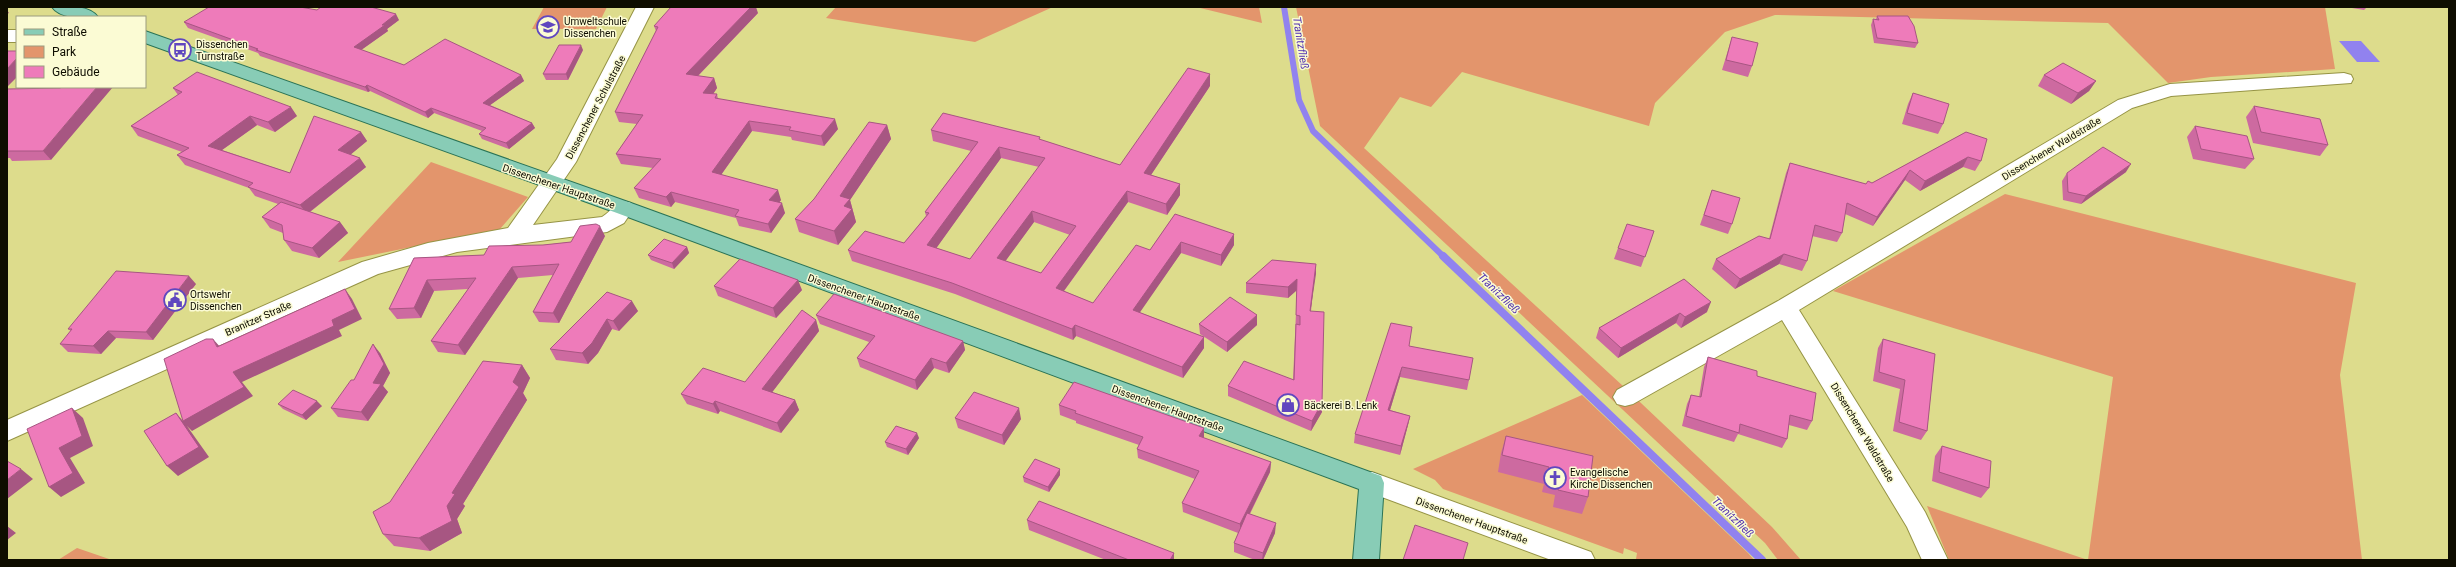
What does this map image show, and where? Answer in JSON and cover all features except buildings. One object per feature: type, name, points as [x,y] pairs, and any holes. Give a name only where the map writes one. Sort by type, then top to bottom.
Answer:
[{"type":"main road","points":[[61,7],[86,16]]},
{"type":"main road","name":"Dissenchener Hauptstraße","points":[[146,37],[552,184],[624,208],[1372,483]]},
{"type":"main road","points":[[1366,560],[1372,483]]},
{"type":"street","name":"Dissenchener Schulstraße","points":[[552,184],[566,162],[609,81],[645,7]]},
{"type":"street","name":"Dissenchener Waldstraße","points":[[1625,398],[1786,307],[2125,104],[2170,90],[2344,79]]},
{"type":"street","points":[[515,235],[552,184]]},
{"type":"street","name":"Branitzer Straße","points":[[8,431],[370,268],[409,254],[515,235],[607,224],[617,218],[624,208]]},
{"type":"street","name":"Dissenchener Waldstraße","points":[[1786,307],[1916,520],[1935,560]]},
{"type":"street","name":"Dissenchener Hauptstraße","points":[[1372,483],[1582,560]]},
{"type":"green space","points":[[544,7],[607,7],[596,29],[532,29]]},
{"type":"green space","points":[[836,7],[1053,7],[975,42],[826,18]]},
{"type":"green space","points":[[1196,7],[1259,7],[1262,23]]},
{"type":"green space","points":[[1296,7],[2325,7],[2335,69],[2211,77],[2168,83],[2108,23],[1775,15],[1725,32],[1655,103],[1649,126],[1462,72],[1431,107],[1400,97],[1364,148],[1623,386],[1772,527],[1801,560],[1778,560],[1765,543],[1320,126]]},
{"type":"green space","points":[[431,162],[528,197],[500,229],[338,262]]},
{"type":"green space","points":[[2005,194],[2356,283],[2340,375],[2362,560],[2088,560],[2113,377],[1833,291]]},
{"type":"green space","points":[[1582,395],[1754,560],[1639,560],[1636,559],[1637,553],[1624,548],[1623,554],[1443,489],[1435,480],[1413,469]]},
{"type":"green space","points":[[1927,506],[2088,560],[1949,560]]},
{"type":"green space","points":[[77,548],[112,560],[58,560]]},
{"type":"shaded area","points":[[2339,41],[2361,41],[2380,62],[2357,62]]},
{"type":"waterway","name":"Tranitzfließ","points":[[1284,7],[1299,100],[1313,131],[1444,257]]},
{"type":"waterway","name":"Tranitzfließ","points":[[1443,256],[1762,560]]},
{"type":"place","name":"Umweltschule Dissenchen","points":[[548,27]]},
{"type":"place","name":"Dissenchen Turnstraße","points":[[180,50]]},
{"type":"place","name":"Ortswehr Dissenchen","points":[[175,300]]},
{"type":"place","name":"Bäckerei B. Lenk","points":[[1288,405]]},
{"type":"place","name":"Evangelische Kirche Dissenchen","points":[[1555,478]]}]
